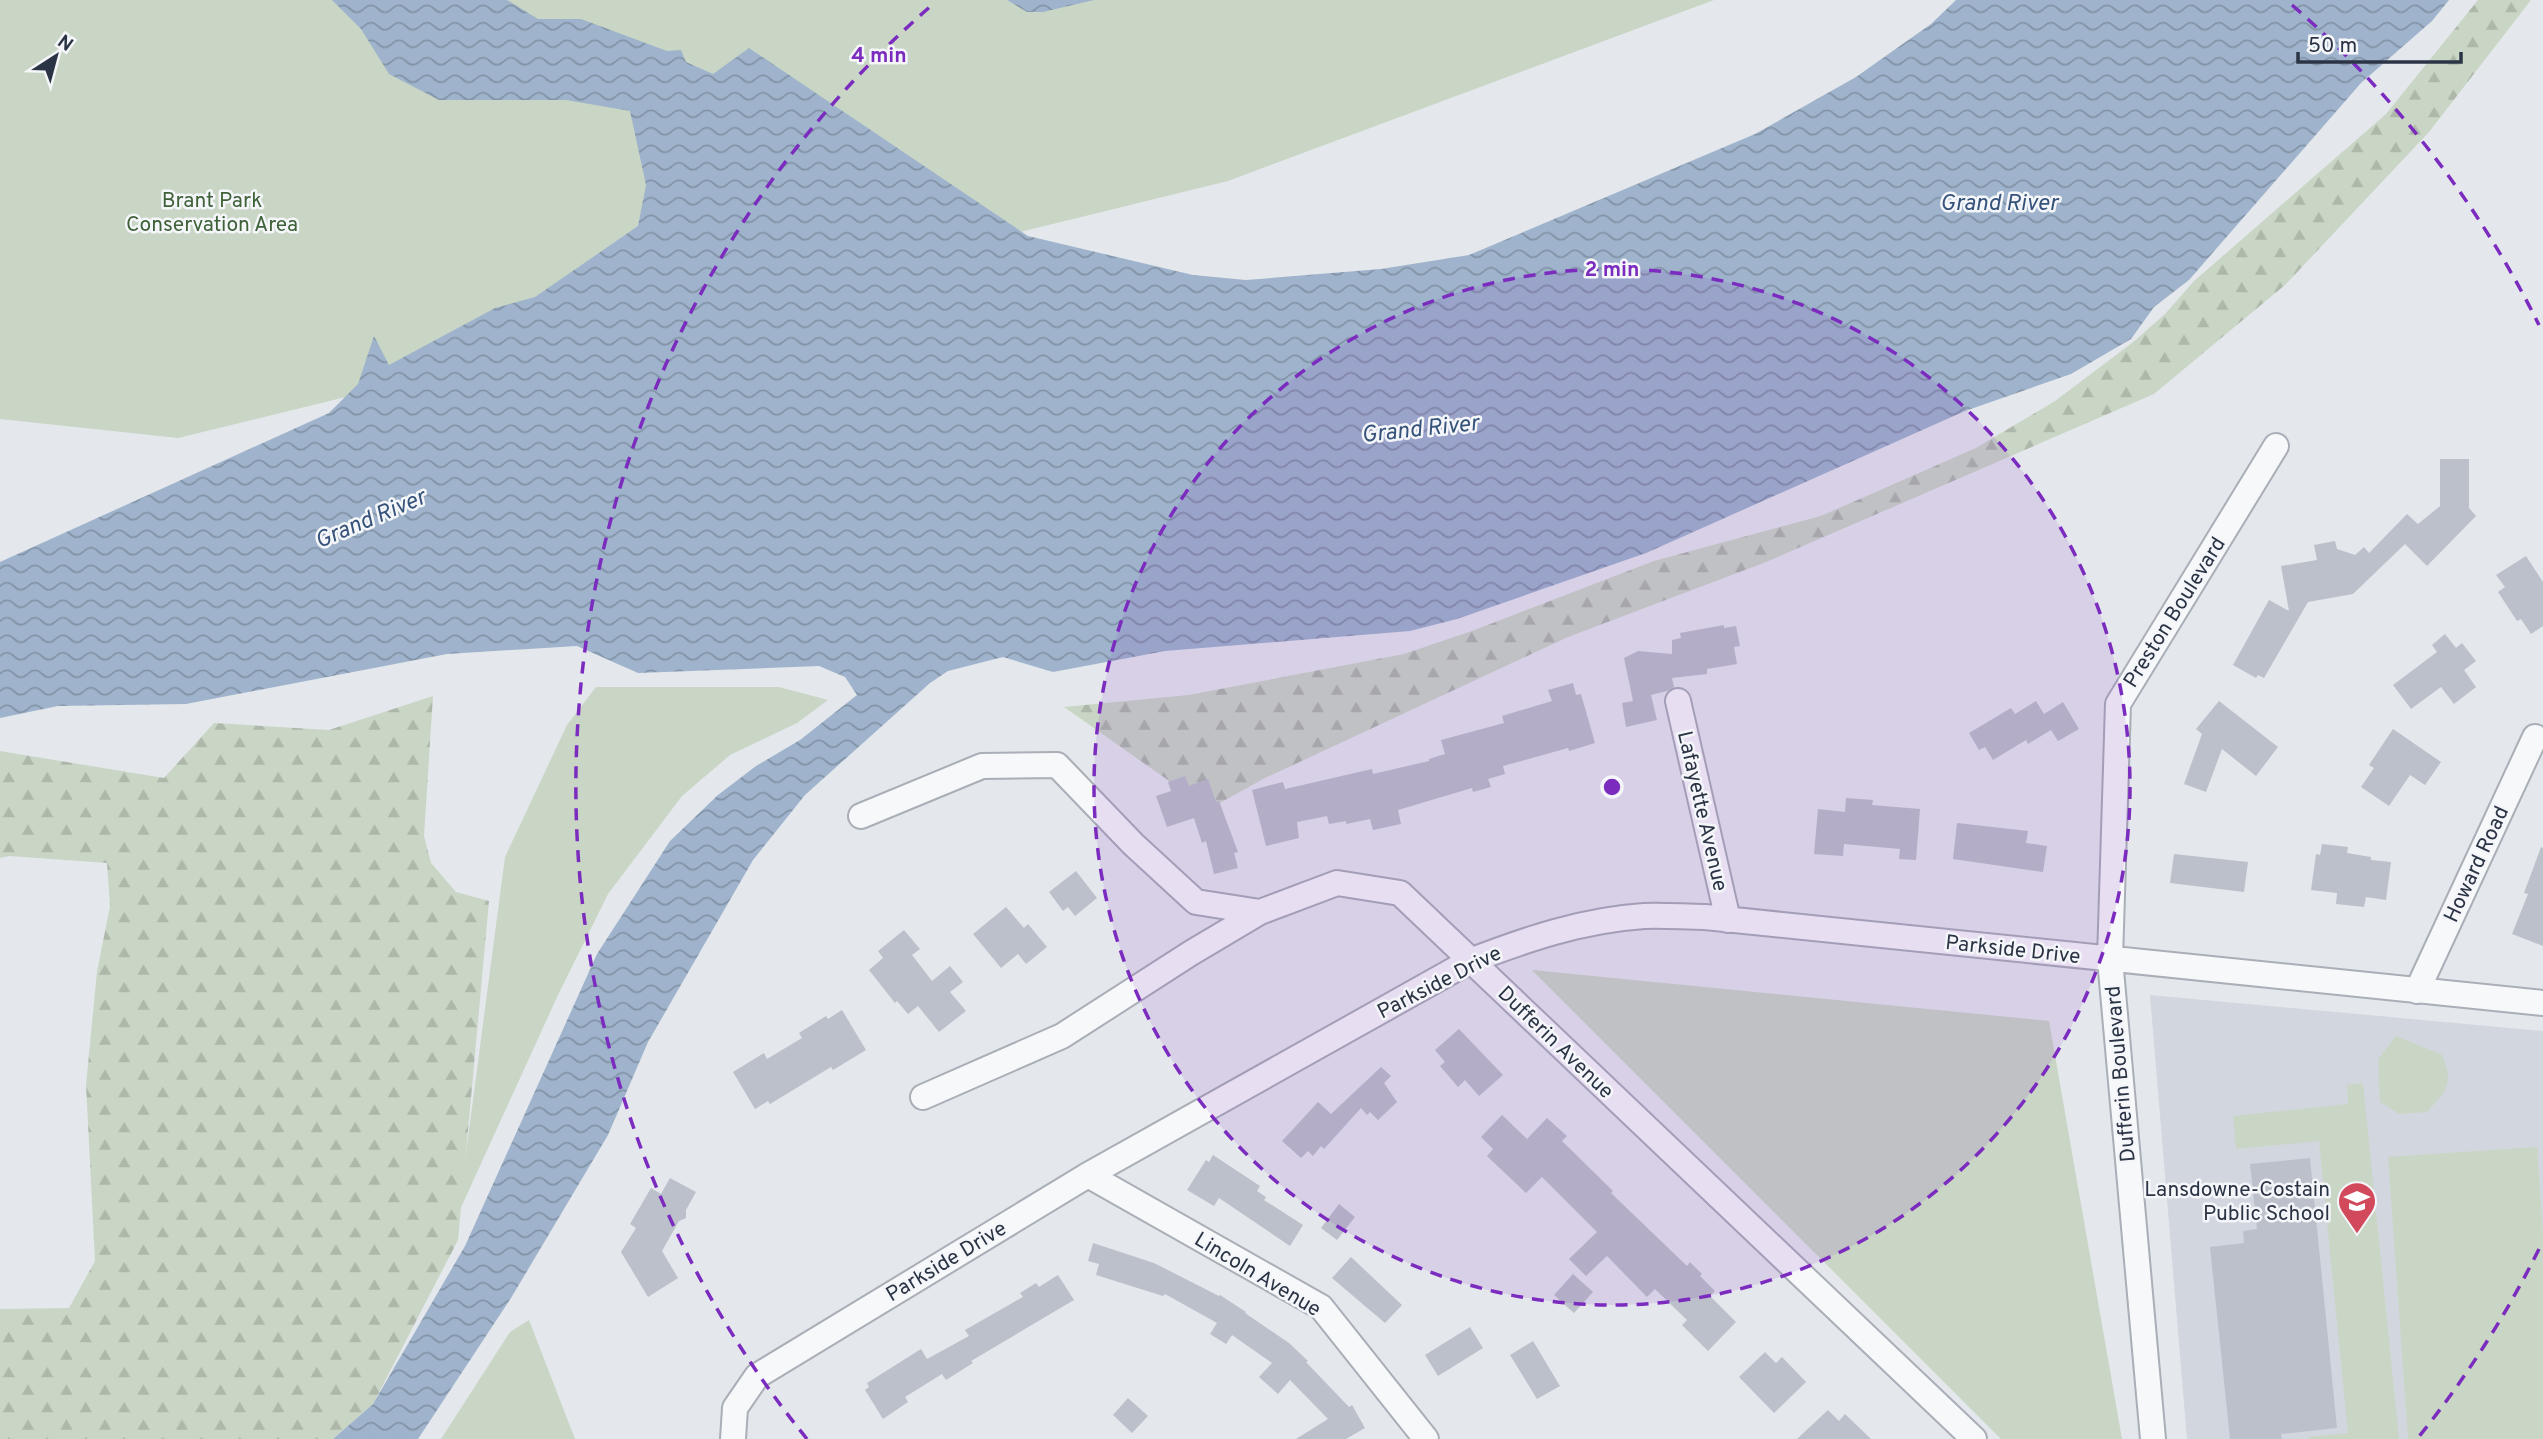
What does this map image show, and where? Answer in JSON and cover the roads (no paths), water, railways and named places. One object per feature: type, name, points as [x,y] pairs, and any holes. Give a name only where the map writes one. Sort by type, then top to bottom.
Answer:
[{"type":"street","name":"Preston Boulevard","points":[[2110,959],[2118,704],[2276,446]]},
{"type":"street","name":"Lafayette Avenue","points":[[1678,701],[1728,920]]},
{"type":"street","name":"Howard Road","points":[[2417,991],[2535,737]]},
{"type":"street","name":"Dufferin Avenue","points":[[861,816],[982,766],[1057,765],[1133,844],[1196,902],[1260,912],[1337,883],[1401,893],[1974,1439]]},
{"type":"street","points":[[923,1097],[1062,1036],[1260,912]]},
{"type":"street","name":"Parkside Drive","points":[[733,1439],[735,1408],[757,1376],[1088,1175],[1470,961],[1535,936],[1645,916],[1705,917],[2543,1003]]},
{"type":"street","name":"Dufferin Boulevard","points":[[2110,959],[2153,1439]]},
{"type":"street","name":"Lincoln Avenue","points":[[1088,1175],[1321,1307],[1423,1438]]},
{"type":"water","name":"Grand River","points":[[332,0],[507,0],[538,19],[581,19],[667,51],[681,50],[686,62],[713,74],[749,48],[1028,236],[1193,275],[1246,280],[1381,269],[1469,255],[1755,134],[1856,77],[1931,24],[1956,0],[2449,0],[2432,21],[2361,83],[2189,280],[2154,307],[2131,339],[2071,374],[1965,411],[1646,553],[1457,619],[1410,631],[1165,651],[1053,672],[1003,657],[948,671],[930,683],[805,795],[753,860],[648,1042],[608,1135],[511,1298],[418,1439],[333,1439],[373,1404],[465,1246],[597,954],[670,841],[718,795],[756,766],[800,740],[857,695],[845,677],[819,666],[638,673],[577,646],[447,654],[186,704],[58,706],[0,718],[0,562],[329,413],[358,384],[374,336],[389,365],[495,308],[535,297],[638,226],[646,185],[630,111],[566,100],[439,100],[389,74],[361,29]]},
{"type":"water","points":[[1007,0],[1094,0],[1043,12],[1027,12]]},
{"type":"place","name":"Lansdowne-Costain Public School","points":[[2357,1235]]},
{"type":"park label","name":"Brant Park Conservation Area","points":[[212,212]]}]
